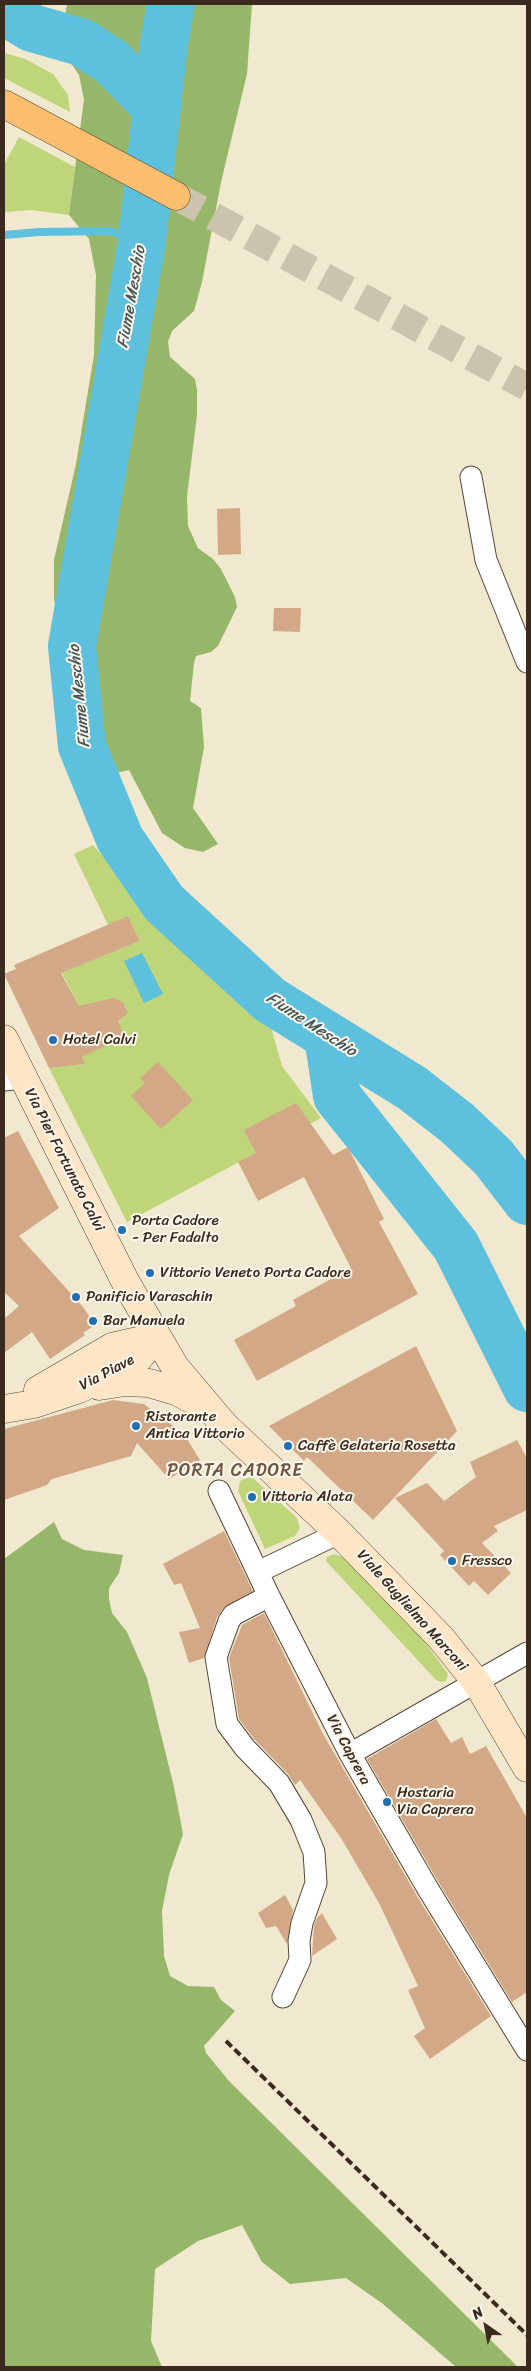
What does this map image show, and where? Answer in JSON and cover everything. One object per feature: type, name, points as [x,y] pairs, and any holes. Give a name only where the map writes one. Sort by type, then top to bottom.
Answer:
[{"type":"main road","points":[[8,107],[166,190]]},
{"type":"street","points":[[471,477],[486,560],[527,662]]},
{"type":"street","name":"Via Pier Fortunato Calvi","points":[[4,1039],[13,1079],[156,1337],[175,1367],[211,1410]]},
{"type":"street","points":[[97,1355],[115,1339],[124,1326],[128,1310],[125,1281]]},
{"type":"street","name":"Via Piave","points":[[4,1404],[43,1388],[97,1355],[129,1342],[156,1337]]},
{"type":"street","name":"Via Piave","points":[[4,1409],[34,1404],[79,1389],[136,1360],[156,1337]]},
{"type":"street","points":[[79,1389],[125,1382],[149,1383],[176,1391],[211,1410]]},
{"type":"street","name":"Viale Guglielmo Marconi","points":[[211,1410],[236,1437],[340,1533],[440,1638],[477,1683],[527,1768]]},
{"type":"street","name":"Via Caprera","points":[[220,1491],[258,1572],[350,1754],[423,1880],[527,2050]]},
{"type":"street","points":[[258,1572],[340,1533]]},
{"type":"street","points":[[270,1596],[234,1615],[228,1621],[216,1658],[227,1724],[245,1748],[279,1783],[301,1820],[314,1852],[316,1883],[302,1923],[299,1941],[300,1960],[283,1997]]},
{"type":"street","points":[[350,1754],[527,1653]]},
{"type":"green space","points":[[67,4],[252,4],[247,74],[221,182],[202,282],[194,311],[172,331],[168,342],[170,357],[195,379],[197,390],[197,415],[187,496],[188,526],[198,548],[213,559],[221,569],[235,597],[237,607],[218,646],[211,652],[196,656],[194,663],[190,701],[201,708],[204,747],[193,808],[218,844],[203,852],[185,848],[162,833],[129,770],[99,777],[81,727],[66,673],[54,598],[54,560],[76,464],[94,355],[96,275],[89,239],[69,215],[84,99],[79,75],[60,47]]},
{"type":"green space","points":[[4,53],[25,59],[53,74],[68,95],[70,112],[4,78]]},
{"type":"green space","points":[[19,137],[75,167],[69,215],[32,210],[4,212],[4,165]]},
{"type":"green space","points":[[93,845],[183,949],[242,1000],[268,1017],[282,1066],[321,1118],[127,1222],[49,1068],[84,1064],[82,1057],[125,1016],[127,1010],[123,1002],[83,1014],[58,965],[83,964],[140,941],[128,916],[108,925],[74,854]]},
{"type":"green space","points":[[250,1477],[297,1518],[300,1528],[295,1536],[265,1549],[238,1491],[240,1481]]},
{"type":"green space","points":[[54,1522],[62,1539],[84,1550],[123,1555],[119,1573],[109,1588],[112,1613],[127,1632],[147,1678],[174,1787],[183,1834],[169,1875],[162,1911],[164,1956],[170,1976],[188,1986],[214,1987],[221,2000],[235,2011],[204,2046],[206,2053],[229,2081],[518,2367],[456,2367],[383,2304],[346,2278],[290,2284],[262,2262],[242,2225],[198,2241],[155,2269],[151,2341],[162,2367],[4,2367],[4,1559]]},
{"type":"green space","points":[[334,1554],[343,1557],[425,1642],[448,1674],[446,1681],[436,1680],[326,1561],[327,1557]]},
{"type":"water","points":[[142,953],[163,994],[144,1003],[124,961]]},
{"type":"building","points":[[240,508],[241,554],[218,555],[217,509]]},
{"type":"building","points":[[274,608],[301,608],[300,632],[273,631]]},
{"type":"building","points":[[128,916],[140,941],[61,973],[79,1006],[113,998],[123,1002],[128,1013],[118,1022],[125,1037],[82,1057],[85,1064],[49,1068],[4,974],[16,969],[14,965]]},
{"type":"building","points":[[158,1062],[193,1100],[161,1129],[131,1096],[145,1083],[140,1078]]},
{"type":"building","points":[[296,1103],[333,1155],[348,1147],[384,1219],[379,1222],[418,1294],[257,1381],[234,1340],[296,1306],[293,1300],[351,1268],[304,1177],[258,1201],[238,1162],[256,1153],[244,1130]]},
{"type":"building","points":[[18,1131],[59,1208],[19,1236],[83,1307],[95,1325],[83,1333],[85,1335],[50,1359],[32,1332],[4,1353],[4,1319],[19,1306],[4,1292],[4,1138]]},
{"type":"building","points":[[416,1346],[457,1431],[373,1520],[307,1457],[304,1461],[269,1426]]},
{"type":"building","points":[[113,1400],[144,1404],[184,1434],[200,1460],[169,1479],[137,1443],[131,1456],[52,1479],[47,1485],[4,1500],[4,1429]]},
{"type":"building","points":[[517,1440],[527,1458],[527,1510],[494,1526],[498,1531],[482,1543],[511,1573],[488,1595],[474,1581],[469,1586],[440,1555],[444,1551],[395,1498],[427,1483],[444,1501],[476,1477],[470,1462]]},
{"type":"building","points":[[224,1531],[253,1591],[223,1608],[217,1617],[204,1658],[189,1663],[179,1632],[200,1628],[181,1583],[174,1585],[163,1564]]},
{"type":"building","points":[[264,1613],[322,1732],[417,1896],[491,2016],[430,2059],[414,2036],[425,2028],[408,1990],[418,1986],[379,1903],[341,1838],[300,1780],[295,1785],[288,1774],[255,1740],[239,1719],[229,1658],[242,1625]]},
{"type":"building","points":[[436,1719],[451,1743],[462,1737],[470,1754],[486,1746],[527,1818],[527,1992],[512,2002],[439,1883],[367,1759]]},
{"type":"building","points":[[285,1895],[293,1910],[287,1944],[276,1926],[266,1928],[258,1913]]},
{"type":"building","points":[[322,1913],[337,1939],[312,1956],[314,1926],[317,1918]]},
{"type":"waterway","name":"Fiume Meschio","points":[[171,4],[164,43],[142,241],[72,646],[82,746],[120,839],[164,903],[270,1000],[412,1088],[457,1123],[493,1157],[527,1201]]},
{"type":"waterway","points":[[4,11],[32,28],[81,42],[112,62],[157,108]]},
{"type":"waterway","points":[[4,235],[39,232],[109,231],[142,241]]},
{"type":"waterway","points":[[328,1036],[337,1096],[456,1246],[527,1388]]},
{"type":"tunnel","points":[[176,196],[527,387]]},
{"type":"railway","points":[[226,2041],[527,2335]]},
{"type":"place","name":"Hotel Calvi","points":[[53,1040]]},
{"type":"place","name":"Porta Cadore - Per Fadalto","points":[[122,1230]]},
{"type":"place","name":"Vittorio Veneto Porta Cadore","points":[[150,1273]]},
{"type":"place","name":"Panificio Varaschin","points":[[76,1297]]},
{"type":"place","name":"Bar Manuela","points":[[93,1321]]},
{"type":"place","name":"Ristorante Antica Vittorio","points":[[136,1426]]},
{"type":"place","name":"Caffè Gelateria Rosetta","points":[[288,1446]]},
{"type":"place","name":"Vittoria Alata","points":[[252,1497]]},
{"type":"place","name":"Fressco","points":[[452,1561]]},
{"type":"place","name":"Hostaria Via Caprera","points":[[387,1802]]},
{"type":"district","name":"PORTA CADORE","points":[[235,1471]]}]
